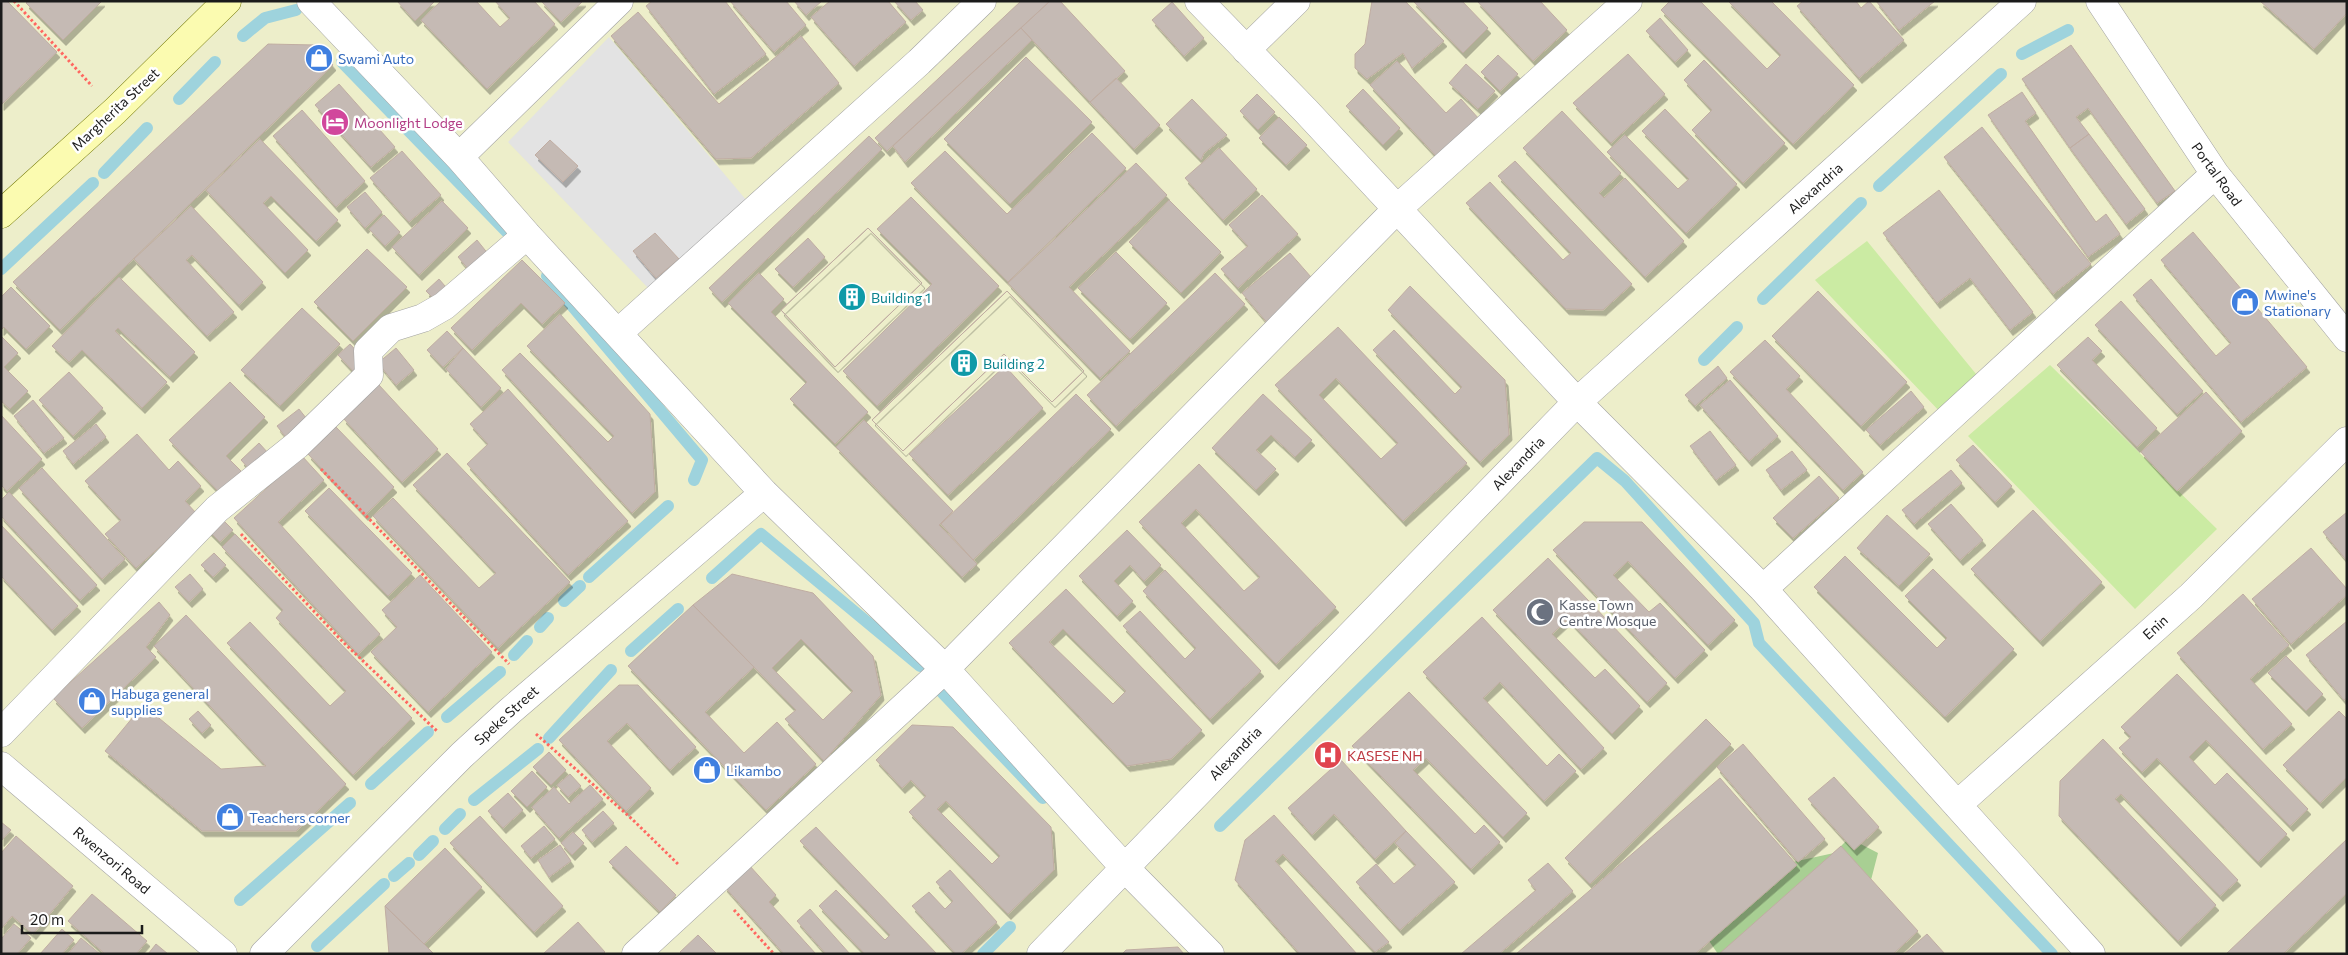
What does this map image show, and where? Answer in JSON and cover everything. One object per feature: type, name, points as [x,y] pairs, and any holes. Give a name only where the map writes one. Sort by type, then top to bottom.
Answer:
[{"type":"street","name":"Margherita Street","points":[[1,214],[114,111],[228,1]]},
{"type":"street","points":[[311,1],[459,157],[527,235],[764,493],[945,669],[1124,867],[1210,954]]},
{"type":"street","points":[[459,157],[619,1]]},
{"type":"street","points":[[618,333],[918,62],[982,1]]},
{"type":"street","points":[[1199,1],[1577,402],[1763,589],[2091,954]]},
{"type":"street","points":[[1246,50],[1296,1]]},
{"type":"street","points":[[636,954],[945,669],[1397,209],[1628,1]]},
{"type":"street","name":"Alexandria","points":[[1041,954],[1577,402],[2022,1]]},
{"type":"street","name":"Portal Road","points":[[2100,1],[2215,174],[2347,338]]},
{"type":"street","points":[[1763,589],[2215,174]]},
{"type":"street","points":[[1,732],[217,509],[296,445],[369,375],[368,351],[391,328],[423,318],[444,306],[527,235]]},
{"type":"street","name":"Enin","points":[[1956,805],[2190,596],[2347,441]]},
{"type":"street","name":"Speke Street","points":[[264,954],[462,755],[534,690],[764,493]]},
{"type":"street","name":"Rwenzori Road","points":[[1,766],[223,954]]},
{"type":"path","points":[[14,1],[114,111]]},
{"type":"path","points":[[296,445],[534,690]]},
{"type":"path","points":[[217,509],[343,642],[462,755]]},
{"type":"path","points":[[510,711],[708,888],[774,954]]},
{"type":"green space","points":[[1,1],[2347,1],[2347,954],[1,954]]},
{"type":"green space","points":[[1867,241],[1981,380],[1942,414],[1815,280]]},
{"type":"green space","points":[[2050,365],[2217,529],[2135,609],[1968,436]]},
{"type":"green space","points":[[1849,838],[1878,853],[1856,938],[1838,954],[1718,954],[1707,938],[1774,866],[1834,853]]},
{"type":"shaded area","points":[[609,37],[747,201],[649,289],[508,142]]},
{"type":"building","points":[[1,1],[7,1],[57,52],[1,105]]},
{"type":"building","points":[[28,1],[102,1],[63,40],[26,3]]},
{"type":"building","points":[[397,1],[435,1],[415,21]]},
{"type":"building","points":[[441,1],[476,1],[500,27],[510,18],[495,1],[534,1],[555,24],[487,89],[421,20]]},
{"type":"building","points":[[541,1],[583,1],[561,22]]},
{"type":"building","points":[[652,1],[725,1],[766,54],[714,94],[646,6]]},
{"type":"building","points":[[730,1],[786,1],[806,25],[774,52]]},
{"type":"building","points":[[794,1],[822,1],[806,15]]},
{"type":"building","points":[[830,1],[888,1],[906,22],[854,66],[811,17]]},
{"type":"building","points":[[894,1],[915,1],[923,10],[911,20]]},
{"type":"building","points":[[1021,1],[1050,1],[887,151],[875,138]]},
{"type":"building","points":[[1050,1],[1060,1],[1125,71],[1090,102],[1021,28]]},
{"type":"building","points":[[1372,1],[1405,1],[1444,41],[1412,68],[1403,53],[1367,79],[1355,68],[1355,54],[1365,44]]},
{"type":"building","points":[[1413,1],[1462,1],[1488,28],[1463,53]]},
{"type":"building","points":[[1477,1],[1540,1],[1567,30],[1533,61]]},
{"type":"building","points":[[1670,1],[1700,1],[1767,69],[1781,55],[1728,1],[1771,1],[1854,85],[1793,144],[1661,10]]},
{"type":"building","points":[[1803,1],[1856,1],[1861,8],[1869,1],[1904,40],[1859,78],[1797,6]]},
{"type":"building","points":[[1876,1],[1935,1],[1899,30]]},
{"type":"building","points":[[2260,1],[2347,1],[2347,13],[2314,49]]},
{"type":"building","points":[[1172,2],[1204,38],[1184,56],[1152,20]]},
{"type":"building","points":[[638,12],[719,104],[801,36],[839,83],[751,158],[716,159],[611,36]]},
{"type":"building","points":[[1660,18],[1688,50],[1675,62],[1646,31]]},
{"type":"building","points":[[1021,28],[1032,40],[905,162],[893,146]]},
{"type":"building","points":[[268,44],[316,45],[333,65],[60,330],[13,282]]},
{"type":"building","points":[[2071,45],[2175,191],[2157,203],[2088,108],[2076,117],[2089,134],[2070,148],[2022,79]]},
{"type":"building","points":[[1628,54],[1665,94],[1611,143],[1573,103]]},
{"type":"building","points":[[1498,55],[1518,74],[1500,91],[1481,72]]},
{"type":"building","points":[[1026,57],[1092,122],[1010,204],[944,139]]},
{"type":"building","points":[[1704,60],[1785,143],[1743,183],[1692,130],[1712,110],[1684,80]]},
{"type":"building","points":[[1397,61],[1446,113],[1461,99],[1480,120],[1438,158],[1370,85]]},
{"type":"building","points":[[1466,64],[1495,91],[1478,109],[1449,83]]},
{"type":"building","points":[[1116,78],[1160,125],[1134,149],[1090,102]]},
{"type":"building","points":[[339,84],[395,147],[371,167],[315,105]]},
{"type":"building","points":[[1363,89],[1400,128],[1383,145],[1346,106]]},
{"type":"building","points":[[2022,92],[2036,113],[2025,121],[2096,222],[2106,214],[2120,234],[2088,257],[1988,115]]},
{"type":"building","points":[[1257,94],[1275,112],[1258,130],[1240,111]]},
{"type":"building","points":[[1192,99],[1227,135],[1204,153],[1201,160],[1166,124]]},
{"type":"building","points":[[1665,109],[1737,184],[1686,233],[1607,152],[1625,135],[1678,189],[1689,179],[1642,131]]},
{"type":"building","points":[[302,110],[365,181],[336,207],[273,136]]},
{"type":"building","points":[[1562,111],[1621,173],[1599,193],[1604,198],[1625,178],[1684,241],[1645,277],[1523,148]]},
{"type":"building","points":[[1279,117],[1307,145],[1286,165],[1259,138]]},
{"type":"building","points":[[1982,127],[2091,264],[2053,294],[1944,157]]},
{"type":"building","points":[[1092,133],[1126,168],[1008,282],[911,183],[945,151],[1007,214]]},
{"type":"building","points":[[2089,134],[2145,209],[2126,224],[2070,148]]},
{"type":"building","points":[[869,136],[882,149],[722,302],[709,288]]},
{"type":"building","points":[[260,139],[338,220],[316,241],[271,196],[263,203],[308,250],[285,273],[206,190]]},
{"type":"building","points":[[550,140],[578,166],[563,182],[535,155]]},
{"type":"building","points":[[1219,148],[1257,189],[1223,220],[1185,178]]},
{"type":"building","points":[[402,151],[441,195],[409,222],[370,178]]},
{"type":"building","points":[[1515,161],[1632,284],[1603,310],[1566,309],[1466,203],[1490,182],[1563,260],[1571,253],[1498,176]]},
{"type":"building","points":[[1136,163],[1167,195],[1069,287],[1130,351],[1100,378],[1008,283]]},
{"type":"building","points":[[1939,190],[2033,312],[2010,330],[1970,278],[1937,303],[1883,233]]},
{"type":"building","points":[[365,192],[382,212],[365,228],[347,207]]},
{"type":"building","points":[[1262,195],[1298,234],[1238,288],[1221,269],[1248,246],[1229,225]]},
{"type":"building","points":[[911,197],[999,286],[877,406],[843,371],[932,284],[877,229]]},
{"type":"building","points":[[1169,200],[1221,252],[1181,293],[1129,242]]},
{"type":"building","points":[[442,201],[468,228],[419,275],[392,247]]},
{"type":"building","points":[[191,206],[263,282],[239,305],[192,255],[186,260],[234,312],[207,336],[134,259]]},
{"type":"building","points":[[384,215],[400,232],[385,246],[369,229]]},
{"type":"building","name":"Building 1","points":[[868,228],[922,283],[835,367],[781,310]]},
{"type":"building","name":"Building 1","points":[[868,228],[922,283],[835,367],[781,310]]},
{"type":"building","points":[[2193,232],[2307,367],[2241,422],[2133,295],[2151,279],[2216,356],[2231,343],[2161,260]]},
{"type":"building","points":[[655,233],[679,259],[656,278],[633,251]]},
{"type":"building","points":[[808,238],[825,257],[793,287],[775,269]]},
{"type":"building","points":[[477,240],[489,255],[470,271],[458,257]]},
{"type":"building","points":[[367,249],[407,287],[353,341],[314,302]]},
{"type":"building","points":[[1116,252],[1167,303],[1130,339],[1078,288]]},
{"type":"building","points":[[1290,253],[1318,285],[1270,326],[1242,293]]},
{"type":"building","points":[[522,260],[565,303],[542,324],[521,303],[472,350],[451,328]]},
{"type":"building","points":[[759,273],[784,299],[771,312],[868,412],[835,444],[790,399],[807,382],[728,303]]},
{"type":"building","points":[[1215,273],[1245,304],[1116,426],[1087,395]]},
{"type":"building","points":[[119,277],[195,352],[170,377],[118,328],[115,331],[167,382],[142,408],[82,350],[69,362],[52,346]]},
{"type":"building","points":[[439,279],[451,293],[439,304],[426,291]]},
{"type":"building","points":[[1410,286],[1505,380],[1509,435],[1480,462],[1373,350],[1394,330],[1455,394],[1462,387],[1388,310]]},
{"type":"building","points":[[11,287],[50,326],[26,349],[4,327],[1,330],[1,297]]},
{"type":"building","name":"Building 2","points":[[1007,291],[1084,371],[1052,402],[1004,354],[903,451],[872,420]]},
{"type":"building","name":"Building 2","points":[[1007,291],[1084,371],[1052,402],[1004,354],[903,451],[872,420]]},
{"type":"building","points":[[1818,291],[1907,382],[1861,426],[1772,336]]},
{"type":"building","points":[[2121,301],[2203,391],[2177,414],[2095,325]]},
{"type":"building","points":[[302,308],[340,344],[280,406],[241,370]]},
{"type":"building","points":[[560,314],[650,414],[655,492],[632,513],[502,370],[520,353],[608,442],[614,436],[527,346]]},
{"type":"building","points":[[1338,327],[1467,463],[1403,521],[1275,385]],"holes":[[[1336,378],[1398,443],[1381,459],[1319,395]]]},
{"type":"building","points":[[447,331],[463,348],[443,367],[427,350]]},
{"type":"building","points":[[1,336],[18,353],[4,367],[28,391],[10,409],[1,401]]},
{"type":"building","points":[[2088,337],[2102,351],[2092,360],[2157,428],[2137,447],[2057,365]]},
{"type":"building","points":[[1765,340],[1800,376],[1786,389],[1863,472],[1843,490],[1730,372]]},
{"type":"building","points":[[350,344],[366,361],[354,372],[338,355]]},
{"type":"building","points":[[396,348],[414,370],[396,385],[378,363]]},
{"type":"building","points":[[463,348],[501,388],[481,407],[446,369]]},
{"type":"building","points":[[1005,366],[1043,408],[948,495],[909,454]]},
{"type":"building","points":[[1718,366],[1727,378],[1695,406],[1685,395]]},
{"type":"building","points":[[69,372],[103,408],[73,436],[39,400]]},
{"type":"building","points":[[1730,380],[1778,436],[1749,461],[1700,405]]},
{"type":"building","points":[[230,382],[265,417],[226,456],[241,471],[219,492],[169,440]]},
{"type":"building","points":[[379,385],[438,449],[402,482],[343,418]]},
{"type":"building","points":[[508,389],[628,521],[568,575],[467,464],[488,444],[470,424]]},
{"type":"building","points":[[1911,391],[1924,407],[1880,445],[1866,430]]},
{"type":"building","points":[[2206,392],[2242,431],[2177,491],[2141,452]]},
{"type":"building","points":[[1076,394],[1111,429],[973,560],[941,524]]},
{"type":"building","points":[[1263,394],[1312,440],[1295,457],[1271,435],[1256,450],[1276,469],[1256,490],[1212,448]]},
{"type":"building","points":[[33,400],[64,438],[44,453],[14,416]]},
{"type":"building","points":[[299,409],[310,423],[288,440],[277,426]]},
{"type":"building","points":[[1,415],[42,459],[7,491],[1,485]]},
{"type":"building","points":[[864,420],[953,511],[939,525],[977,564],[962,577],[836,447]]},
{"type":"building","points":[[96,424],[106,437],[73,464],[63,451]]},
{"type":"building","points":[[336,427],[394,487],[365,515],[308,454]]},
{"type":"building","points":[[1710,431],[1736,465],[1716,480],[1690,446]]},
{"type":"building","points":[[137,434],[169,470],[178,461],[201,486],[185,501],[197,514],[136,568],[105,534],[121,520],[85,481]]},
{"type":"building","points":[[259,443],[269,454],[251,471],[241,460]]},
{"type":"building","points":[[1973,445],[2012,486],[1995,502],[1956,460]]},
{"type":"building","points":[[1792,451],[1807,470],[1781,490],[1766,470]]},
{"type":"building","points":[[447,453],[570,582],[498,648],[373,516],[393,498],[479,588],[496,573],[413,485]]},
{"type":"building","points":[[302,456],[324,480],[278,522],[380,634],[358,654],[234,518]]},
{"type":"building","points":[[1199,464],[1336,607],[1276,664],[1139,522]],"holes":[[[1196,509],[1260,577],[1244,591],[1181,523]]]},
{"type":"building","points":[[42,468],[125,559],[102,579],[19,488]]},
{"type":"building","points":[[1951,470],[1962,483],[1914,524],[1902,510]]},
{"type":"building","points":[[1819,476],[1839,498],[1793,538],[1773,518]]},
{"type":"building","points":[[329,488],[412,573],[388,596],[305,511]]},
{"type":"building","points":[[9,492],[97,585],[80,600],[1,516],[1,500]]},
{"type":"building","points":[[1951,504],[1983,540],[1960,560],[1928,524]]},
{"type":"building","points":[[2033,510],[2102,582],[2040,641],[1971,569]]},
{"type":"building","points":[[2347,512],[2347,561],[2323,532]]},
{"type":"building","points":[[218,515],[233,530],[220,542],[205,527]]},
{"type":"building","points":[[1887,515],[1930,554],[1899,586],[1857,548]]},
{"type":"building","points":[[1584,522],[1642,522],[1735,620],[1708,645],[1628,561],[1613,575],[1649,612],[1660,603],[1705,650],[1675,678],[1553,550]]},
{"type":"building","points":[[1,525],[78,606],[52,630],[1,576]]},
{"type":"building","points":[[1127,530],[1161,565],[1144,581],[1130,565],[1114,581],[1133,601],[1117,616],[1079,576]]},
{"type":"building","points":[[235,534],[412,718],[353,775],[227,643],[250,622],[330,706],[346,691],[276,618],[283,610],[222,547]]},
{"type":"building","points":[[2311,548],[2347,589],[2347,595],[2291,644],[2252,599]]},
{"type":"building","points":[[214,553],[226,565],[213,577],[201,565]]},
{"type":"building","points":[[1845,556],[1937,648],[1947,638],[1905,596],[1933,569],[2014,649],[1945,717],[1814,587]]},
{"type":"building","points":[[1548,558],[1667,683],[1647,702],[1568,619],[1552,634],[1595,678],[1605,669],[1640,706],[1612,734],[1493,610]]},
{"type":"building","points":[[1165,570],[1261,671],[1210,719],[1123,626],[1140,611],[1185,659],[1196,648],[1143,591]]},
{"type":"building","points":[[190,574],[203,589],[189,602],[175,587]]},
{"type":"building","points":[[732,574],[813,593],[873,656],[881,695],[824,761],[785,719],[796,710],[693,605]],"holes":[[[801,639],[853,691],[823,720],[772,668]]]},
{"type":"building","points":[[420,575],[492,652],[428,712],[371,652],[397,627],[382,610]]},
{"type":"building","points":[[1066,589],[1202,730],[1171,759],[1127,766],[1009,643]],"holes":[[[1063,629],[1126,691],[1113,704],[1049,642]]]},
{"type":"building","points":[[2243,594],[2289,645],[2250,679],[2292,724],[2263,749],[2177,653]]},
{"type":"building","points":[[159,602],[170,615],[146,647],[156,657],[82,728],[53,698]]},
{"type":"building","points":[[693,605],[754,667],[705,712],[744,753],[777,722],[816,764],[766,810],[628,666]]},
{"type":"building","points":[[186,615],[346,784],[296,831],[202,831],[105,751],[143,705],[221,769],[266,766],[154,646]]},
{"type":"building","points":[[1482,617],[1604,748],[1581,769],[1500,682],[1483,698],[1547,766],[1559,754],[1576,771],[1544,801],[1423,672]]},
{"type":"building","points":[[2347,621],[2347,698],[2344,700],[2306,655]]},
{"type":"building","points":[[2286,656],[2323,694],[2306,711],[2268,673]]},
{"type":"building","points":[[2177,674],[2308,809],[2290,826],[2206,740],[2189,757],[2215,785],[2227,773],[2287,834],[2258,862],[2157,758],[2142,772],[2119,748],[2131,737],[2121,727]]},
{"type":"building","points":[[619,685],[638,685],[696,747],[670,770],[627,723],[607,741],[651,788],[626,811],[559,740]]},
{"type":"building","points":[[1409,692],[1527,813],[1503,837],[1426,758],[1413,770],[1475,834],[1484,825],[1500,842],[1471,869],[1352,746]]},
{"type":"building","points":[[198,711],[211,725],[202,733],[189,719]]},
{"type":"building","points":[[2339,711],[2347,719],[2347,777],[2320,803],[2283,765]]},
{"type":"building","points":[[1706,719],[1731,744],[1590,884],[1565,858]]},
{"type":"building","points":[[912,725],[953,727],[1051,827],[1054,870],[1008,914],[909,812],[926,796],[911,780],[902,788],[876,760]],"holes":[[[946,801],[1000,856],[992,864],[937,809]]]},
{"type":"building","points":[[2103,739],[2238,880],[2220,896],[2121,794],[2115,799],[2216,905],[2178,941],[2059,816],[2060,781]]},
{"type":"building","points":[[1743,744],[1825,839],[1798,862],[1717,767]]},
{"type":"building","points":[[549,752],[566,770],[551,785],[533,767]]},
{"type":"building","points":[[1341,760],[1406,831],[1375,859],[1334,814],[1312,835],[1288,808]]},
{"type":"building","points":[[532,771],[547,787],[527,807],[511,791]]},
{"type":"building","points":[[570,774],[581,786],[568,797],[557,785]]},
{"type":"building","points":[[1834,777],[1879,827],[1854,850],[1808,799]]},
{"type":"building","points":[[1720,778],[1797,865],[1695,954],[1516,954]]},
{"type":"building","points":[[590,785],[603,799],[559,838],[532,807],[554,787],[569,804]]},
{"type":"building","points":[[508,793],[523,810],[503,828],[488,811]]},
{"type":"building","points":[[603,811],[614,823],[592,842],[582,830]]},
{"type":"building","points":[[1274,815],[1389,942],[1375,952],[1283,854],[1275,861],[1357,954],[1300,954],[1235,880],[1245,840]]},
{"type":"building","points":[[480,816],[563,906],[534,932],[450,843]]},
{"type":"building","points":[[1,822],[11,830],[1,841]]},
{"type":"building","points":[[544,826],[555,839],[531,858],[521,846]]},
{"type":"building","points":[[816,827],[937,954],[865,954],[819,906],[836,890],[885,940],[890,935],[800,841]]},
{"type":"building","points":[[1406,831],[1455,882],[1400,930],[1356,882],[1376,864],[1394,884],[1416,865],[1395,843]]},
{"type":"building","points":[[573,832],[584,843],[572,855],[561,843]]},
{"type":"building","points":[[16,836],[73,886],[33,934],[12,916],[1,929],[1,853]]},
{"type":"building","points":[[2347,839],[2347,893],[2283,954],[2226,954]]},
{"type":"building","points":[[560,845],[571,861],[549,877],[538,860]]},
{"type":"building","points":[[626,846],[676,895],[660,912],[609,862]]},
{"type":"building","points":[[1841,846],[1918,931],[1893,954],[1719,954]]},
{"type":"building","points":[[445,848],[482,887],[424,944],[385,906]]},
{"type":"building","points":[[1548,863],[1573,891],[1499,954],[1461,954],[1536,890],[1528,880]]},
{"type":"building","points":[[749,865],[776,895],[769,902],[816,954],[784,954],[724,886]]},
{"type":"building","points":[[950,870],[997,922],[961,954],[956,954],[912,906],[929,892],[945,909],[953,901],[936,882]]},
{"type":"building","points":[[92,894],[147,941],[136,954],[105,954],[68,921]]},
{"type":"building","points":[[385,906],[424,944],[434,954],[389,954]]},
{"type":"building","points":[[810,909],[850,954],[826,954],[797,921]]},
{"type":"building","points":[[578,922],[605,952],[603,954],[543,954]]},
{"type":"building","points":[[14,924],[31,938],[17,954],[1,954],[1,939]]},
{"type":"building","points":[[62,929],[74,940],[62,954],[40,954]]},
{"type":"building","points":[[1927,934],[1945,954],[1904,954]]},
{"type":"building","points":[[698,935],[717,954],[682,954],[680,952]]},
{"type":"building","points":[[81,938],[100,954],[68,954]]},
{"type":"building","points":[[156,944],[168,954],[148,954]]},
{"type":"building","points":[[1178,947],[1184,954],[1122,954],[1126,950]]},
{"type":"waterway","points":[[243,36],[265,18],[296,10]]},
{"type":"waterway","points":[[2022,54],[2068,30]]},
{"type":"waterway","points":[[179,99],[215,62]]},
{"type":"waterway","points":[[342,62],[509,234]]},
{"type":"waterway","points":[[1879,186],[2001,74]]},
{"type":"waterway","points":[[104,173],[147,128]]},
{"type":"waterway","points":[[1,269],[93,183]]},
{"type":"waterway","points":[[1763,299],[1861,203]]},
{"type":"waterway","points":[[547,276],[702,460],[694,480]]},
{"type":"waterway","points":[[1704,360],[1737,327]]},
{"type":"waterway","points":[[1220,826],[1597,458],[1625,481],[1754,623],[1759,643],[2052,954]]},
{"type":"waterway","points":[[589,577],[668,506]]},
{"type":"waterway","points":[[712,578],[761,534],[920,666]]},
{"type":"waterway","points":[[564,601],[580,586]]},
{"type":"waterway","points":[[631,651],[678,609]]},
{"type":"waterway","points":[[540,627],[548,618]]},
{"type":"waterway","points":[[514,655],[527,641]]},
{"type":"waterway","points":[[549,738],[611,670]]},
{"type":"waterway","points":[[447,717],[500,672]]},
{"type":"waterway","points":[[940,690],[1043,798]]},
{"type":"waterway","points":[[371,784],[428,732]]},
{"type":"waterway","points":[[474,800],[538,749]]},
{"type":"waterway","points":[[240,900],[350,803]]},
{"type":"waterway","points":[[445,829],[460,814]]},
{"type":"waterway","points":[[419,855],[433,841]]},
{"type":"waterway","points":[[394,876],[409,863]]},
{"type":"waterway","points":[[317,946],[384,884]]},
{"type":"waterway","points":[[983,954],[1010,927]]},
{"type":"place","name":"Swami Auto","points":[[319,58]]},
{"type":"place","name":"Moonlight Lodge","points":[[335,122]]},
{"type":"place","name":"Building 1","points":[[852,297]]},
{"type":"place","name":"Mwine's Stationary","points":[[2245,302]]},
{"type":"place","name":"Building 2","points":[[964,363]]},
{"type":"place","name":"Kasse Town Centre Mosque","points":[[1540,612]]},
{"type":"place","name":"Habuga general supplies","points":[[92,701]]},
{"type":"place","name":"KASESE NH","points":[[1328,755]]},
{"type":"place","name":"Likambo","points":[[707,770]]},
{"type":"place","name":"Teachers corner","points":[[230,817]]}]
